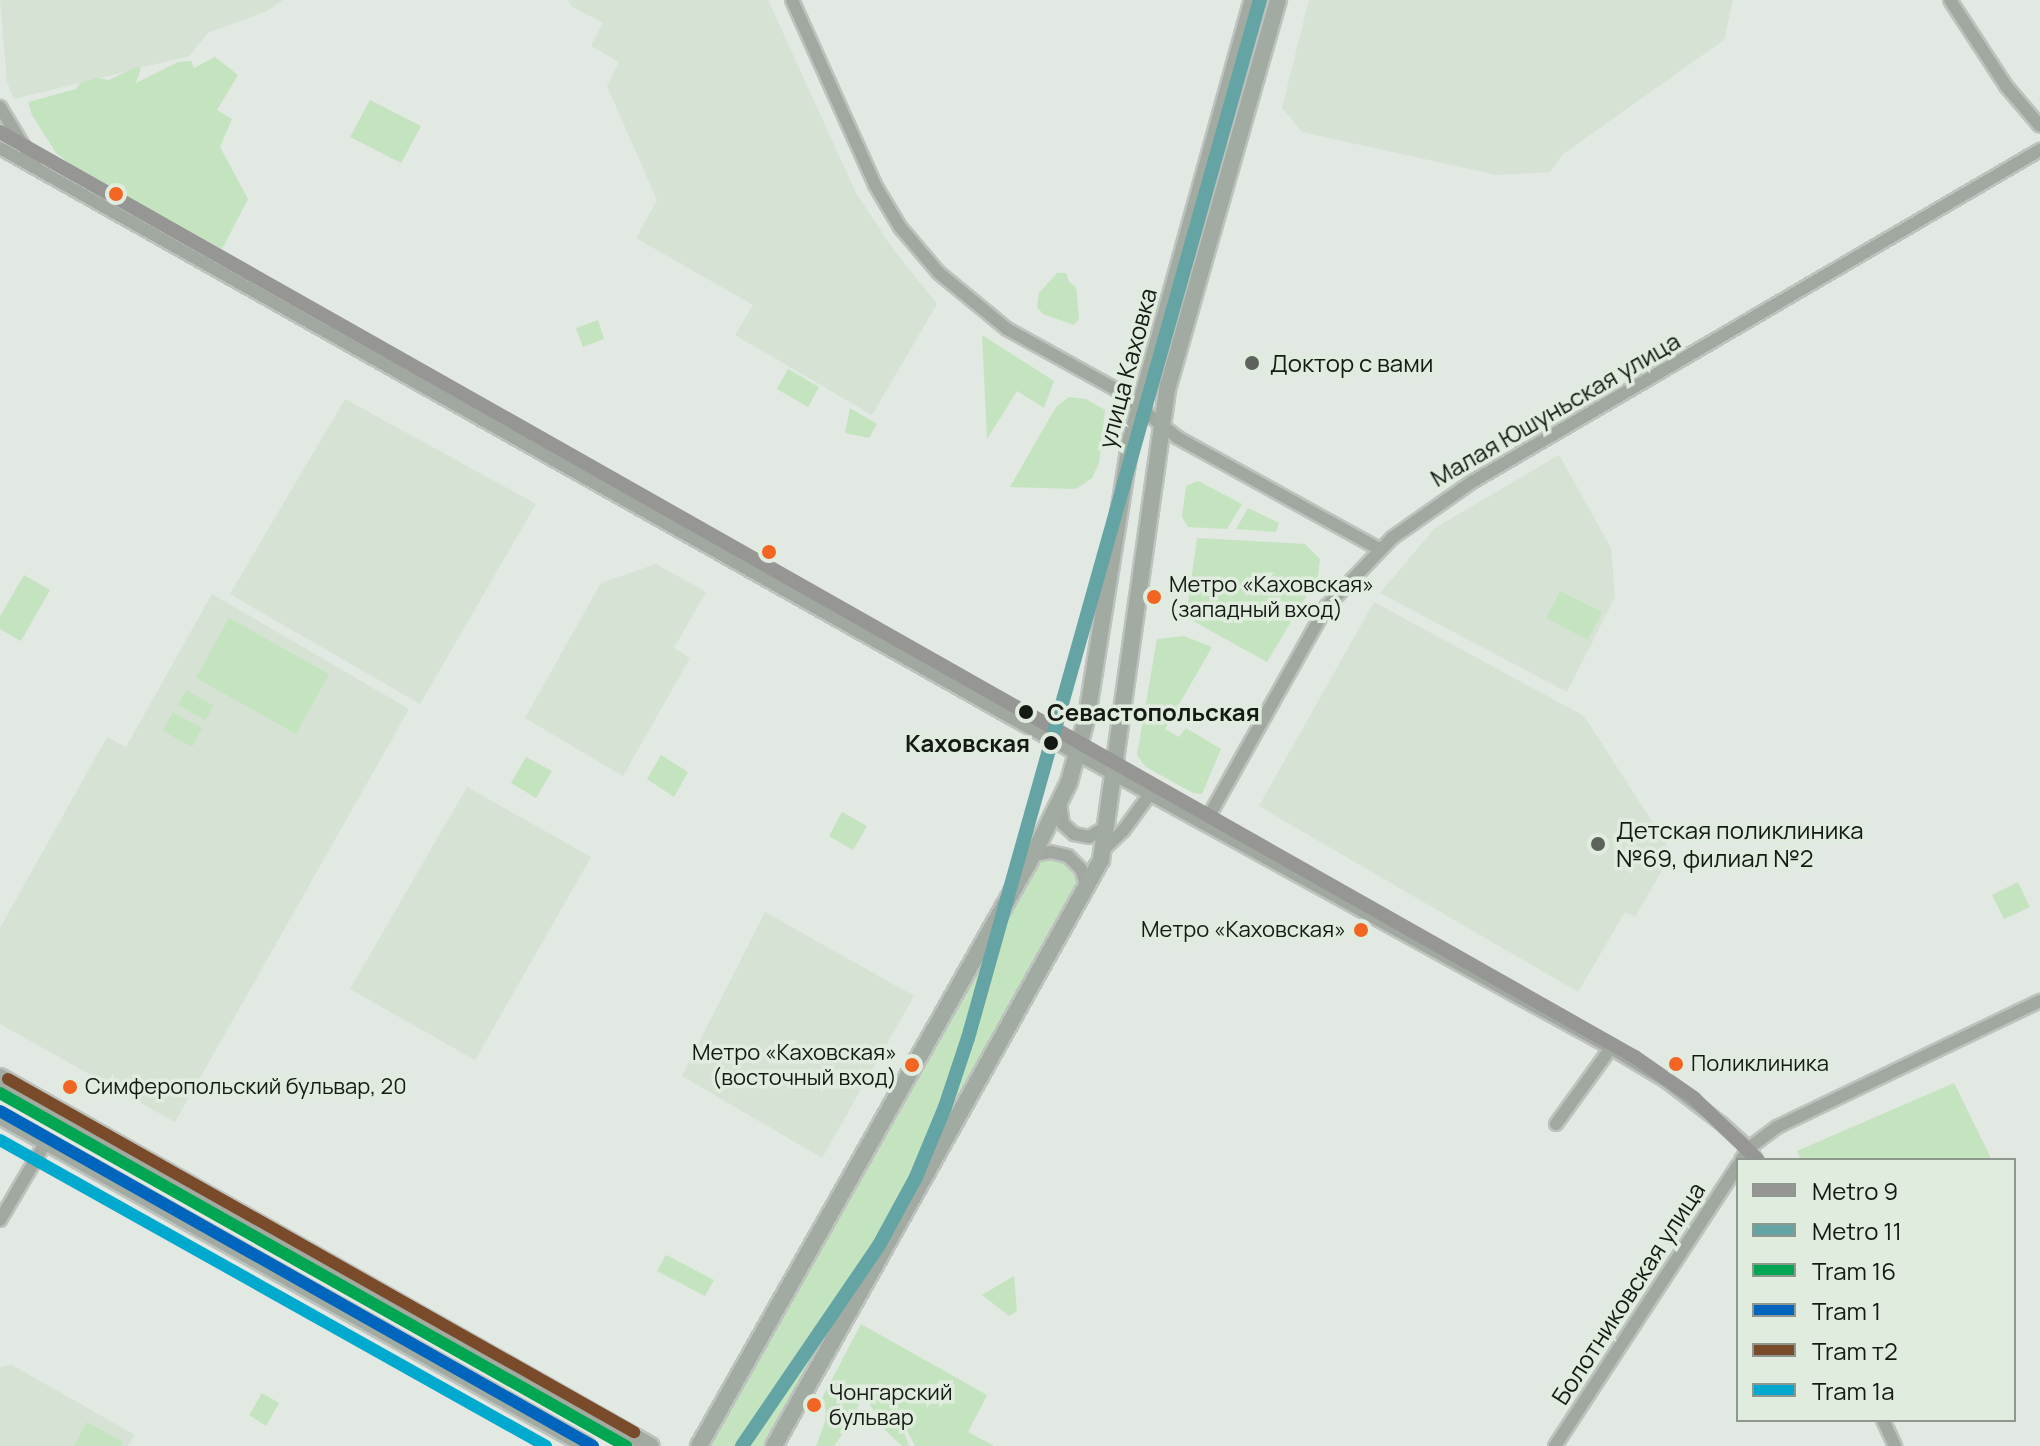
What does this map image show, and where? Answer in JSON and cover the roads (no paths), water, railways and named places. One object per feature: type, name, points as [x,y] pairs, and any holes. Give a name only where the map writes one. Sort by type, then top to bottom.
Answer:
[{"type":"main road","name":"улица Каховка","points":[[1079,755],[1122,483],[1139,407],[1253,0]]},
{"type":"main road","name":"улица Каховка","points":[[1111,772],[1168,386],[1278,0]]},
{"type":"main road","points":[[699,1446],[1033,855],[1060,803],[1079,755]]},
{"type":"main road","points":[[774,1446],[1087,886],[1103,850],[1108,826],[1111,772]]},
{"type":"main road","points":[[0,1077],[651,1446]]},
{"type":"main road","points":[[0,1116],[587,1446]]},
{"type":"street","points":[[792,0],[875,185],[921,254],[959,292],[1007,329],[1119,391],[1197,450],[1379,549]]},
{"type":"street","points":[[1950,0],[2006,86],[2040,126]]},
{"type":"street","points":[[0,107],[40,173]]},
{"type":"street","points":[[0,148],[1079,755],[1611,1048],[1666,1081],[1752,1154]]},
{"type":"street","name":"Малая Юшуньская улица","points":[[1205,823],[1316,623],[1337,592],[1379,549],[1459,490],[2040,150]]},
{"type":"street","points":[[1103,850],[1123,831],[1150,794]]},
{"type":"street","points":[[1060,803],[1063,824],[1074,834],[1089,837],[1108,826]]},
{"type":"street","points":[[1033,855],[1051,852],[1068,856],[1081,869],[1087,886]]},
{"type":"street","name":"Болотниковская улица","points":[[1752,1154],[1777,1127],[2040,1001]]},
{"type":"street","points":[[1556,1124],[1611,1048]]},
{"type":"street","points":[[0,1220],[46,1142]]},
{"type":"street","name":"Болотниковская улица","points":[[1555,1446],[1736,1168]]},
{"type":"street","points":[[1884,1422],[1895,1446]]},
{"type":"metro line","name":"11","points":[[742,1446],[879,1245],[916,1177],[945,1107],[968,1038],[1260,0]]},
{"type":"metro line","name":"9","points":[[0,132],[1635,1057],[1694,1098],[1756,1158]]},
{"type":"tram line","name":"т2","points":[[8,1079],[634,1432]]},
{"type":"tram line","name":"16","points":[[0,1093],[626,1446]]},
{"type":"tram line","name":"1","points":[[0,1111],[593,1446]]},
{"type":"tram line","name":"1а","points":[[0,1140],[546,1446]]},
{"type":"place","name":"Доктор с вами","points":[[1252,363]]},
{"type":"place","name":"Метро «Каховская» (западный вход)","points":[[1154,597]]},
{"type":"place","name":"Севастопольская","points":[[1026,712]]},
{"type":"place","name":"Каховская","points":[[1051,743]]},
{"type":"place","name":"Детская поликлиника №69, филиал №2","points":[[1598,844]]},
{"type":"place","name":"Метро «Каховская»","points":[[1361,930]]},
{"type":"place","name":"Поликлиника","points":[[1676,1064]]},
{"type":"place","name":"Метро «Каховская» (восточный вход)","points":[[912,1065]]},
{"type":"place","name":"Симферопольский бульвар, 20","points":[[70,1087]]},
{"type":"place","name":"Чонгарский бульвар","points":[[814,1405]]}]
